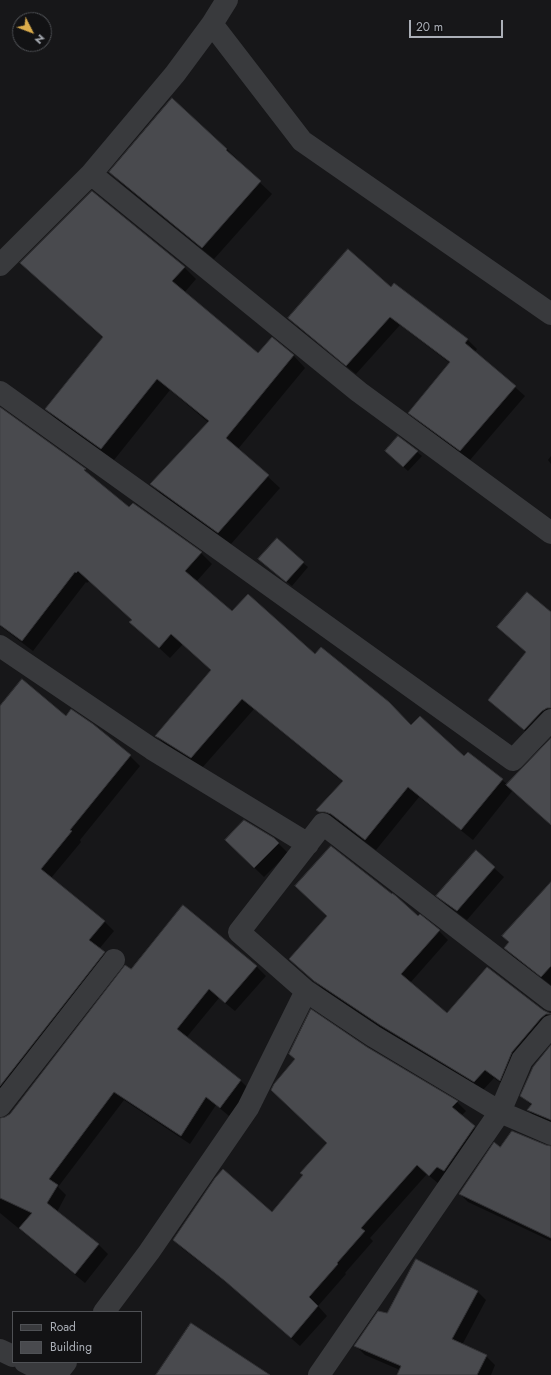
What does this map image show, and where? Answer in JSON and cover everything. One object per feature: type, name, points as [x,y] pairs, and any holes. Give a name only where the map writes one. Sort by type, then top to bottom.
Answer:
[{"type":"street","points":[[0,265],[91,174],[175,74],[212,24],[227,0]]},
{"type":"street","points":[[212,24],[302,141],[551,314]]},
{"type":"street","points":[[91,174],[359,392],[551,533]]},
{"type":"street","points":[[0,392],[513,760],[551,720]]},
{"type":"street","points":[[0,646],[152,749],[308,844]]},
{"type":"street","points":[[551,1000],[323,824],[239,932],[306,991],[373,1036],[500,1112],[551,1134]]},
{"type":"street","points":[[0,1106],[114,960]]},
{"type":"street","points":[[105,1311],[149,1252],[248,1108],[306,991]]},
{"type":"street","points":[[319,1375],[500,1112],[522,1060],[551,1026]]},
{"type":"street","points":[[0,1350],[12,1356]]},
{"type":"street","points":[[27,1363],[51,1375]]},
{"type":"street","points":[[56,1375],[65,1363]]},
{"type":"building","points":[[172,98],[261,181],[202,248],[109,172]]},
{"type":"building","points":[[92,191],[185,267],[172,281],[258,353],[272,337],[294,355],[226,438],[269,475],[218,533],[150,484],[209,421],[157,379],[101,449],[45,409],[103,337],[20,263]]},
{"type":"building","points":[[348,249],[391,287],[394,283],[468,339],[465,343],[516,386],[460,451],[408,413],[450,362],[390,317],[346,366],[288,318]]},
{"type":"building","points":[[0,407],[86,469],[84,470],[129,507],[133,503],[202,552],[185,571],[232,611],[248,594],[315,654],[321,647],[389,702],[411,725],[420,716],[464,756],[468,752],[503,779],[461,830],[408,787],[365,840],[331,814],[316,810],[343,781],[242,699],[191,758],[155,736],[211,670],[171,634],[159,648],[129,622],[132,620],[78,571],[76,573],[75,572],[22,641],[0,625]]},
{"type":"building","points":[[398,436],[418,451],[403,467],[385,451]]},
{"type":"building","points":[[277,538],[304,562],[286,582],[258,559]]},
{"type":"building","points":[[527,592],[551,612],[551,708],[547,708],[542,711],[524,730],[488,700],[526,652],[497,627]]},
{"type":"building","points":[[22,679],[66,716],[71,709],[93,724],[131,755],[70,830],[72,831],[41,869],[105,921],[89,940],[105,952],[0,1086],[0,706]]},
{"type":"building","points":[[551,738],[551,825],[506,785]]},
{"type":"building","points":[[244,820],[274,838],[279,843],[254,868],[225,840]]},
{"type":"building","points":[[331,846],[396,896],[418,916],[420,914],[440,930],[401,974],[447,1013],[487,967],[543,1010],[551,1014],[546,1014],[541,1018],[512,1052],[500,1081],[485,1070],[474,1082],[380,1025],[314,981],[289,959],[327,916],[295,886]]},
{"type":"building","points":[[476,850],[495,867],[457,911],[436,896]]},
{"type":"building","points":[[551,882],[551,966],[541,977],[504,948],[509,942],[502,936]]},
{"type":"building","points":[[183,905],[257,966],[225,1003],[209,989],[177,1029],[241,1080],[220,1108],[206,1097],[181,1136],[114,1092],[49,1179],[58,1185],[47,1203],[99,1244],[75,1274],[19,1228],[32,1213],[0,1198],[0,1118],[10,1114],[125,965],[131,969]]},
{"type":"building","points":[[311,1009],[367,1047],[458,1101],[452,1107],[475,1126],[444,1171],[437,1167],[429,1176],[417,1165],[361,1228],[365,1231],[309,1297],[318,1306],[291,1338],[225,1281],[173,1240],[215,1178],[223,1169],[272,1212],[303,1175],[300,1173],[327,1143],[271,1090],[274,1084],[295,1059],[289,1054]]},
{"type":"building","points":[[551,1045],[551,1120],[527,1110],[532,1104],[520,1096],[533,1067]]},
{"type":"building","points":[[512,1131],[551,1146],[551,1238],[459,1194],[494,1142],[500,1147]]},
{"type":"building","points":[[416,1259],[478,1291],[452,1339],[487,1355],[477,1375],[397,1375],[401,1366],[354,1346],[378,1311],[387,1313]]},
{"type":"building","points":[[191,1323],[270,1375],[156,1375]]}]
